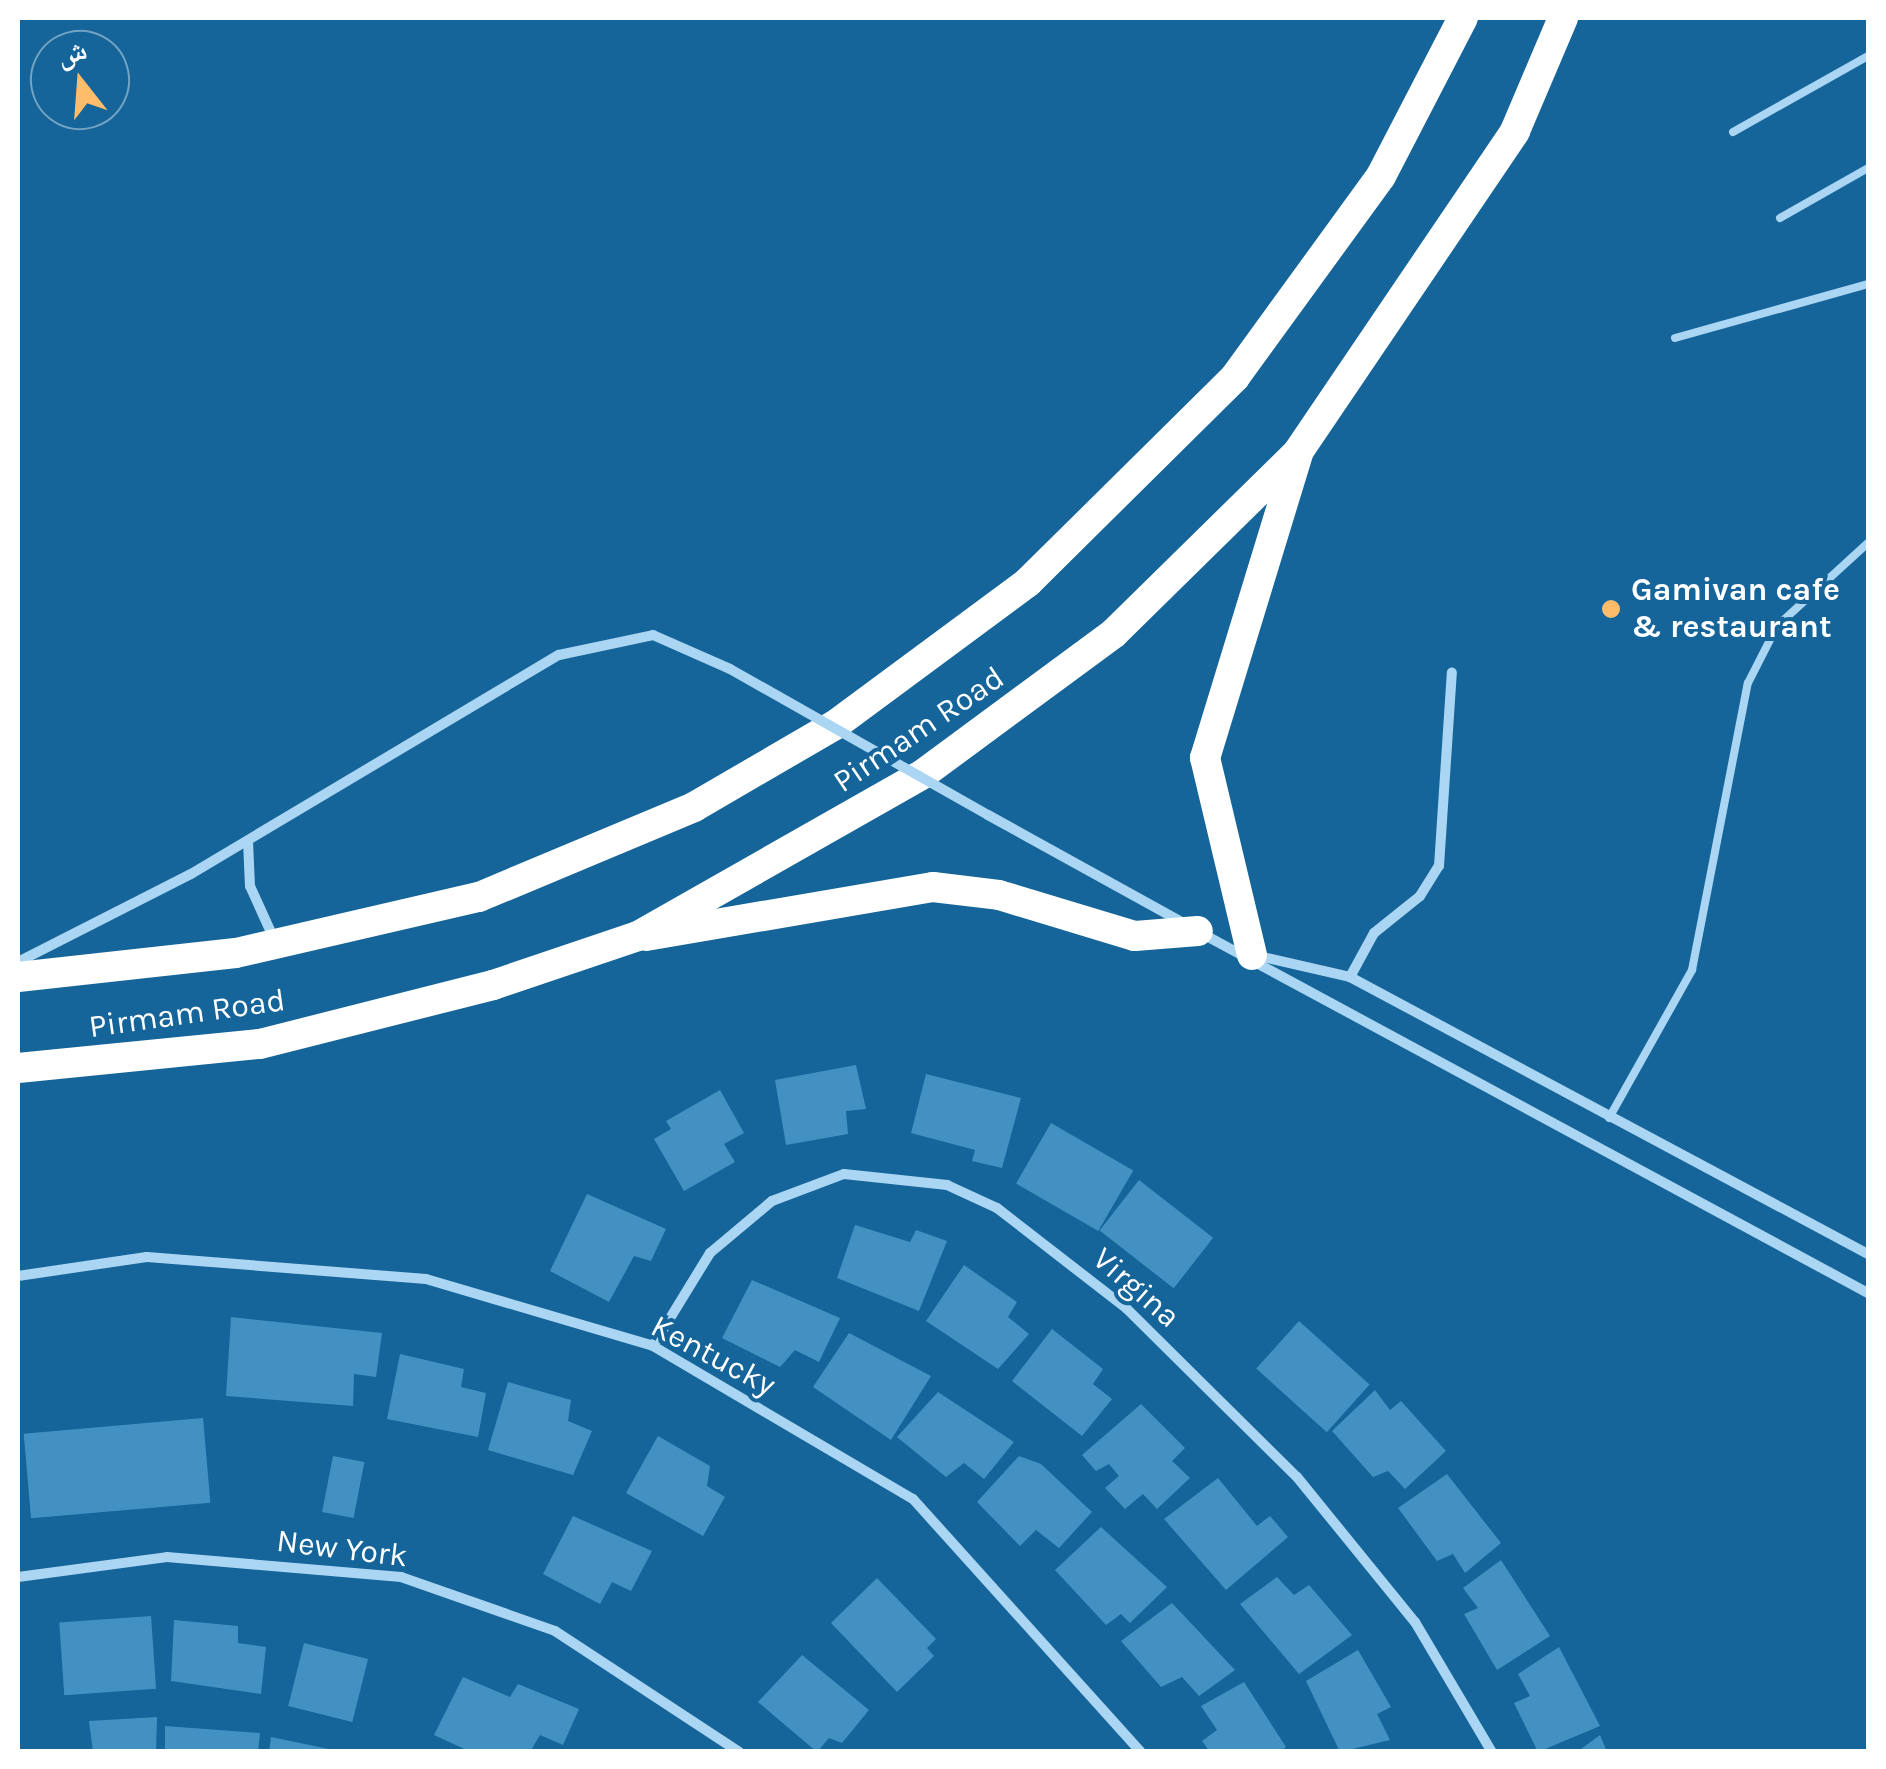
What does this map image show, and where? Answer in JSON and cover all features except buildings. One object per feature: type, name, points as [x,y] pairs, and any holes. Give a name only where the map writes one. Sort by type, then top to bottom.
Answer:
[{"type":"highway","name":"Pirmam Road","points":[[18,976],[279,944],[479,897],[694,807],[835,725],[1028,582],[1134,486],[1288,312],[1428,99],[1462,18]]},
{"type":"highway","name":"Pirmam Road","points":[[18,1068],[260,1044],[493,985],[638,936],[822,836],[1050,684],[1298,452],[1516,131],[1563,18]]},
{"type":"highway","points":[[1252,955],[1204,758],[1298,452]]},
{"type":"highway","points":[[638,936],[933,887],[999,895],[1134,936],[1198,931]]},
{"type":"street","points":[[18,962],[248,842],[588,643],[653,635],[730,669],[1198,931],[1252,955],[1868,1293]]},
{"type":"street","points":[[1350,976],[1374,933],[1420,896],[1439,866],[1452,672]]},
{"type":"street","points":[[248,842],[258,914],[279,944]]},
{"type":"street","points":[[1252,955],[1350,976],[1608,1118],[1868,1254]]},
{"type":"street","name":"Virgina","points":[[652,1346],[710,1253],[772,1201],[844,1174],[947,1185],[997,1208],[1126,1308],[1297,1477],[1415,1622],[1492,1752]]},
{"type":"street","name":"Kentucky","points":[[18,1276],[147,1257],[426,1279],[652,1346],[912,1499],[1141,1752]]},
{"type":"street","name":"New York","points":[[18,1577],[167,1557],[402,1577],[554,1631],[739,1752]]},
{"type":"lane","points":[[1734,132],[1868,56]]},
{"type":"lane","points":[[1780,218],[1868,168]]},
{"type":"lane","points":[[1676,338],[1868,284]]},
{"type":"lane","points":[[1608,1118],[1692,970],[1748,683],[1777,626],[1868,543]]},
{"type":"place","name":"Gamivan cafe & restaurant","points":[[1611,609]]}]
